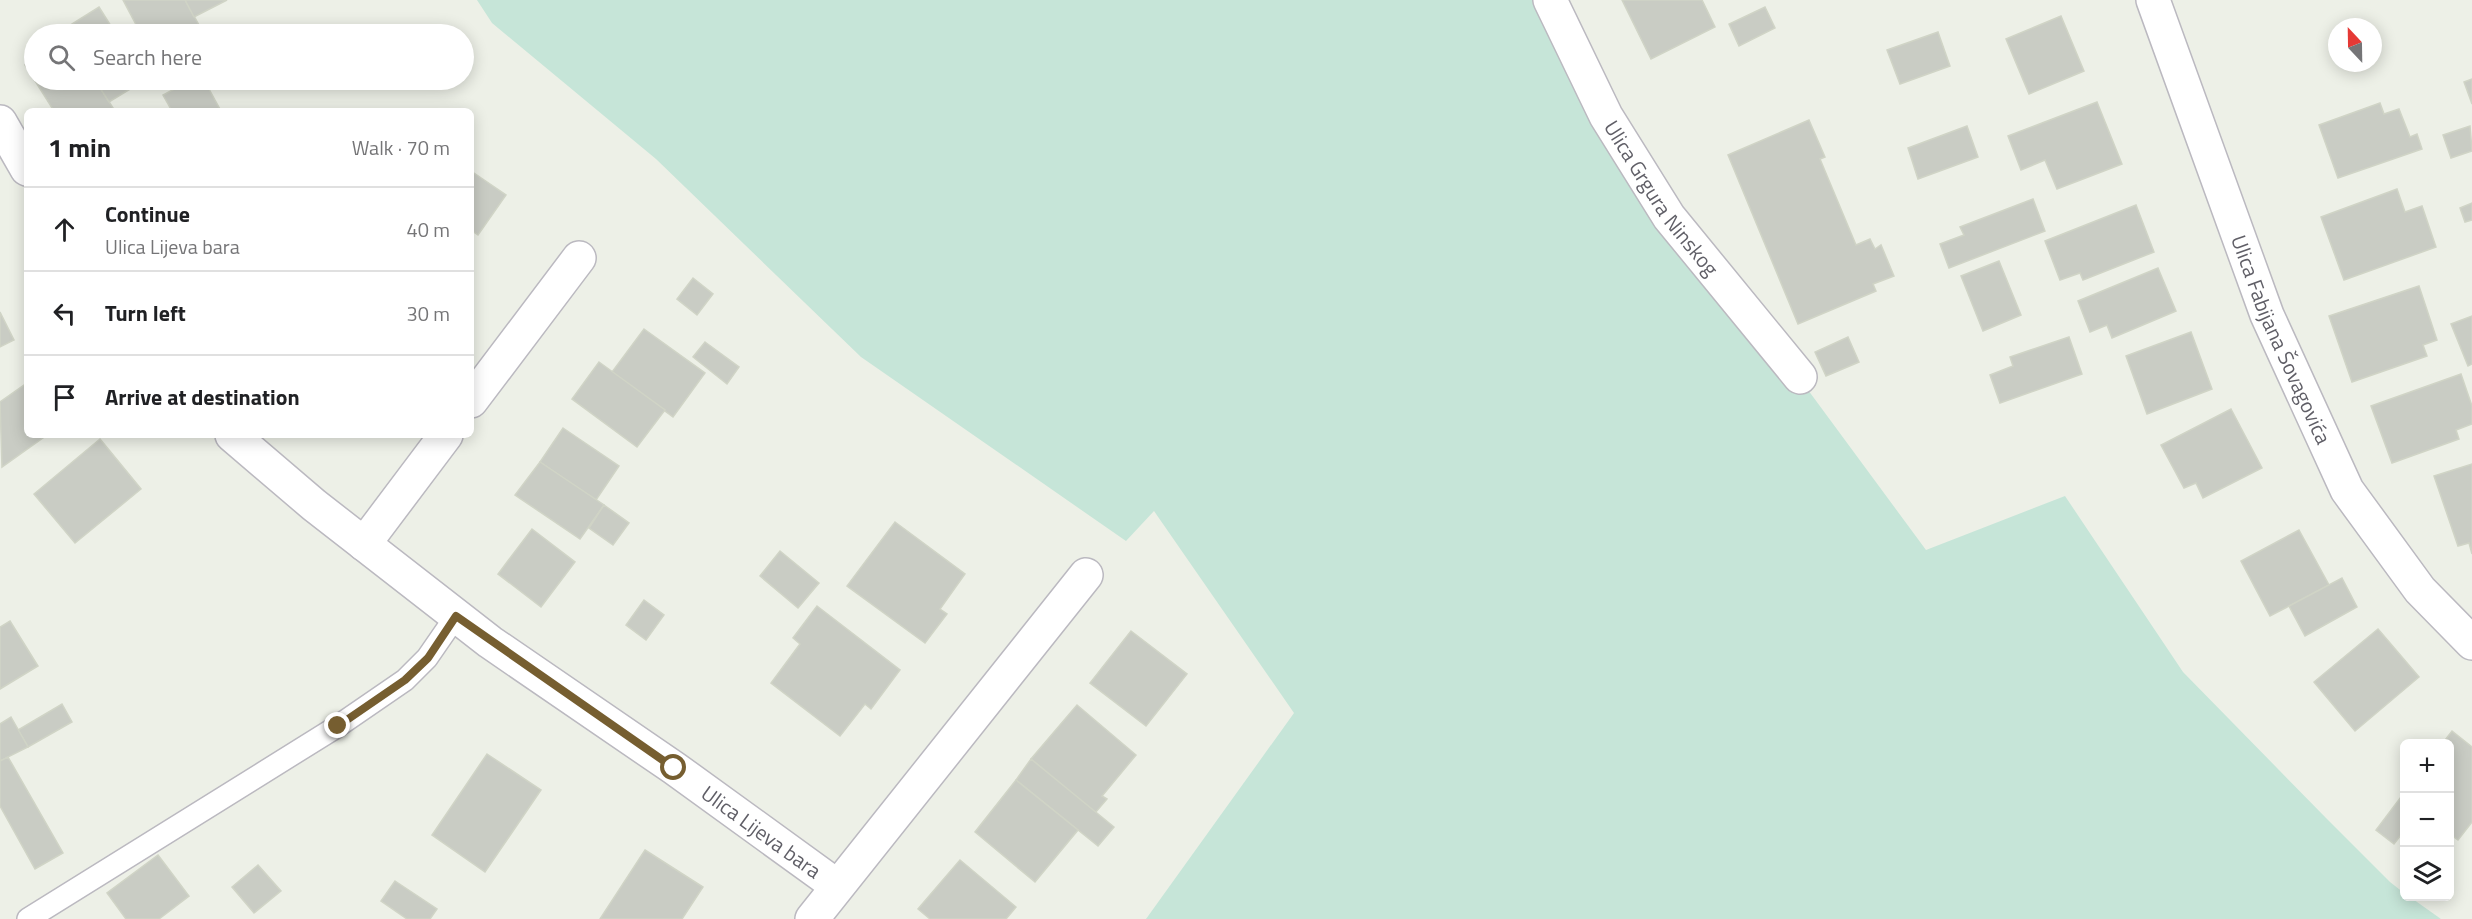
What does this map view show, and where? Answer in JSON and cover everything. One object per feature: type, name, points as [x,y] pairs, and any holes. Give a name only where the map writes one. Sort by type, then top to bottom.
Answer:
[{"type":"street","name":"Ulica Grgura Ninskog","points":[[1550,0],[1606,116],[1669,217],[1800,377]]},
{"type":"street","name":"Ulica Fabijana Šovagovića","points":[[2153,0],[2267,315],[2347,490],[2420,590],[2472,643]]},
{"type":"street","points":[[0,122],[24,164]]},
{"type":"street","points":[[474,397],[579,258]]},
{"type":"street","name":"Ulica Lijeva bara","points":[[236,438],[456,616],[837,886]]},
{"type":"street","points":[[364,544],[444,438]]},
{"type":"street","name":"Ulica Lijeva bara","points":[[812,919],[1086,575]]},
{"type":"lane","points":[[28,919],[338,726],[405,680],[428,658],[456,616]]},
{"type":"green space","points":[[477,0],[1550,0],[1606,116],[1926,550],[2065,496],[2183,672],[2400,890],[2400,901],[2416,901],[2441,919],[1146,919],[1294,713],[1154,511],[1126,541],[861,357],[656,159],[492,23]]},
{"type":"building","points":[[123,0],[185,0],[198,24],[136,24]]},
{"type":"building","points":[[185,0],[227,0],[194,17]]},
{"type":"building","points":[[1622,0],[1702,0],[1715,27],[1651,59]]},
{"type":"building","points":[[99,7],[110,24],[72,24]]},
{"type":"building","points":[[1765,7],[1775,28],[1739,46],[1729,24]]},
{"type":"building","points":[[2061,16],[2084,71],[2029,94],[2006,39]]},
{"type":"building","points":[[1938,32],[1950,66],[1900,84],[1887,50]]},
{"type":"building","points":[[2472,79],[2472,104],[2464,82]]},
{"type":"building","points":[[40,90],[101,90],[113,108],[52,108]]},
{"type":"building","points":[[101,90],[129,90],[109,102]]},
{"type":"building","points":[[172,90],[209,90],[219,108],[170,108],[163,95]]},
{"type":"building","points":[[2097,102],[2122,164],[2057,189],[2045,160],[2021,170],[2008,136]]},
{"type":"building","points":[[2380,103],[2384,114],[2399,109],[2410,137],[2417,134],[2422,149],[2338,178],[2319,125]]},
{"type":"building","points":[[1809,120],[1825,157],[1820,159],[1856,245],[1870,239],[1875,249],[1881,245],[1894,276],[1873,284],[1876,291],[1798,324],[1728,155]]},
{"type":"building","points":[[1967,126],[1978,157],[1918,179],[1908,148]]},
{"type":"building","points":[[2470,126],[2472,151],[2451,158],[2443,135]]},
{"type":"building","points":[[474,173],[506,195],[478,235],[474,232]]},
{"type":"building","points":[[2397,189],[2405,212],[2422,206],[2436,247],[2344,280],[2321,217]]},
{"type":"building","points":[[2033,199],[2045,231],[1949,268],[1940,244],[1964,235],[1960,227]]},
{"type":"building","points":[[2472,203],[2472,220],[2465,222],[2460,208]]},
{"type":"building","points":[[2136,205],[2154,252],[2083,280],[2080,273],[2060,280],[2045,241]]},
{"type":"building","points":[[1999,261],[2021,315],[1983,331],[1961,276]]},
{"type":"building","points":[[2158,268],[2176,311],[2112,338],[2107,325],[2090,332],[2078,301]]},
{"type":"building","points":[[693,278],[713,294],[697,315],[677,299]]},
{"type":"building","points":[[2419,286],[2437,340],[2423,345],[2427,356],[2352,382],[2329,316]]},
{"type":"building","points":[[0,312],[14,340],[0,347]]},
{"type":"building","points":[[2472,316],[2472,364],[2468,366],[2451,324]]},
{"type":"building","points":[[644,329],[705,373],[673,417],[612,372]]},
{"type":"building","points":[[2191,332],[2212,389],[2147,414],[2126,356]]},
{"type":"building","points":[[1848,337],[1859,362],[1826,376],[1815,352]]},
{"type":"building","points":[[2069,337],[2082,374],[2000,403],[1990,375],[2013,366],[2010,357]]},
{"type":"building","points":[[705,342],[739,367],[727,384],[693,357]]},
{"type":"building","points":[[599,362],[665,410],[637,447],[572,399]]},
{"type":"building","points":[[2461,374],[2472,406],[2472,424],[2456,430],[2459,439],[2392,463],[2371,406]]},
{"type":"building","points":[[24,385],[24,438],[43,438],[2,467],[0,402]]},
{"type":"building","points":[[2231,409],[2262,468],[2203,498],[2196,483],[2184,488],[2161,445]]},
{"type":"building","points":[[563,428],[619,466],[596,500],[540,462]]},
{"type":"building","points":[[100,439],[141,489],[75,543],[34,494]]},
{"type":"building","points":[[540,462],[604,505],[580,539],[515,495]]},
{"type":"building","points":[[2472,464],[2472,554],[2469,543],[2458,546],[2434,476]]},
{"type":"building","points":[[604,505],[629,523],[613,545],[589,528]]},
{"type":"building","points":[[895,522],[965,574],[940,609],[947,614],[925,643],[847,586]]},
{"type":"building","points":[[532,529],[575,562],[541,607],[498,574]]},
{"type":"building","points":[[2299,530],[2329,585],[2270,616],[2241,561]]},
{"type":"building","points":[[780,551],[819,583],[798,608],[760,576]]},
{"type":"building","points":[[2342,578],[2357,607],[2305,636],[2289,606]]},
{"type":"building","points":[[644,600],[664,615],[646,640],[626,625]]},
{"type":"building","points":[[817,606],[900,670],[871,709],[865,704],[840,736],[771,683],[800,644],[793,638]]},
{"type":"building","points":[[10,621],[38,666],[0,689],[0,627]]},
{"type":"building","points":[[2378,629],[2419,677],[2355,731],[2314,682]]},
{"type":"building","points":[[1131,631],[1187,674],[1146,726],[1090,683]]},
{"type":"building","points":[[62,704],[72,722],[28,747],[18,730]]},
{"type":"building","points":[[1077,705],[1136,755],[1102,796],[1107,799],[1095,813],[1031,759]]},
{"type":"building","points":[[11,717],[28,747],[0,761],[0,724]]},
{"type":"building","points":[[2452,731],[2472,747],[2472,822],[2458,840],[2454,837],[2454,739],[2446,739]]},
{"type":"building","points":[[487,754],[541,790],[485,872],[432,835]]},
{"type":"building","points":[[8,757],[63,853],[35,869],[0,806],[0,761]]},
{"type":"building","points":[[1031,759],[1114,827],[1098,846],[1016,780]]},
{"type":"building","points":[[1016,780],[1078,830],[1035,882],[975,832]]},
{"type":"building","points":[[2400,798],[2400,836],[2394,844],[2376,830]]},
{"type":"building","points":[[645,850],[703,887],[682,919],[600,919]]},
{"type":"building","points":[[158,855],[189,896],[159,919],[126,919],[107,893]]},
{"type":"building","points":[[960,860],[1016,907],[1006,919],[930,919],[918,909]]},
{"type":"building","points":[[258,865],[281,891],[254,913],[232,887]]},
{"type":"building","points":[[395,881],[437,909],[430,919],[407,919],[381,901]]},
{"type":"route","points":[[338,726],[405,680],[428,658],[456,616],[490,642],[674,768]]}]
